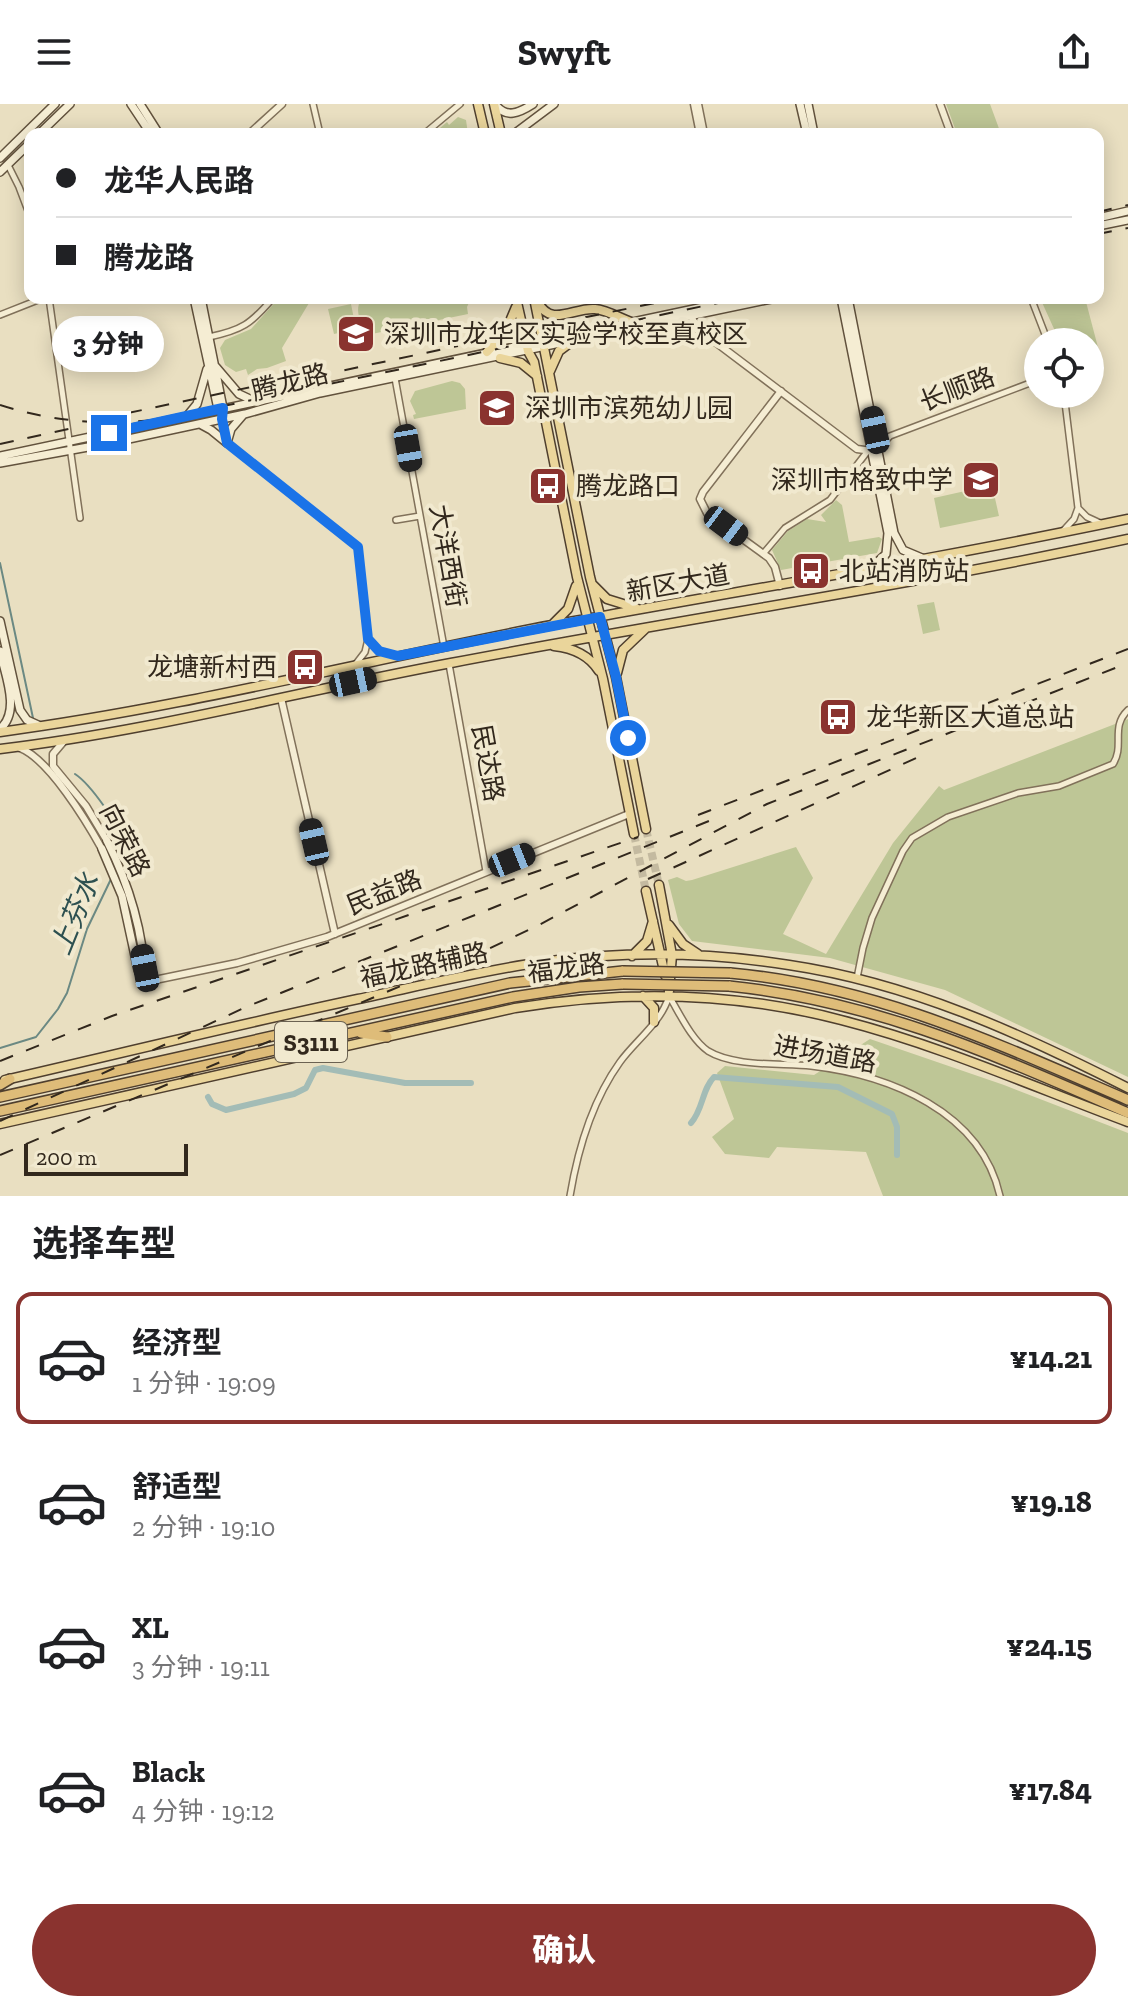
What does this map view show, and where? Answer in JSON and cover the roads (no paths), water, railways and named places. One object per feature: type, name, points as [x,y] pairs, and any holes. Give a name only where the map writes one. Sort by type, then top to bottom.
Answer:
[{"type":"highway","name":"福龙路","points":[[0,1097],[510,983],[623,971],[730,973],[811,984],[916,1012],[976,1034],[1128,1100]]},
{"type":"highway","name":"福龙路","points":[[0,1111],[534,993],[623,984],[729,986],[810,997],[894,1019],[979,1049],[1128,1113]]},
{"type":"highway","points":[[354,1032],[387,1037]]},
{"type":"main road","points":[[30,128],[55,104]]},
{"type":"main road","points":[[45,128],[70,104]]},
{"type":"main road","points":[[131,104],[147,128]]},
{"type":"main road","points":[[140,104],[155,128]]},
{"type":"main road","points":[[478,104],[484,128]]},
{"type":"main road","points":[[494,104],[503,112],[514,114],[533,104]]},
{"type":"main road","points":[[494,104],[500,128]]},
{"type":"main road","points":[[522,128],[554,104]]},
{"type":"main road","points":[[800,104],[806,128]]},
{"type":"main road","points":[[808,104],[813,128]]},
{"type":"main road","points":[[0,158],[24,134]]},
{"type":"main road","points":[[0,172],[24,149]]},
{"type":"main road","points":[[1104,217],[1128,211]]},
{"type":"main road","points":[[1104,225],[1128,220]]},
{"type":"main road","points":[[196,304],[220,409]]},
{"type":"main road","points":[[186,416],[197,404],[211,362],[202,304]]},
{"type":"main road","points":[[487,352],[509,327],[516,304]]},
{"type":"main road","points":[[517,304],[527,347],[534,362],[577,577],[603,679],[634,834]]},
{"type":"main road","points":[[536,304],[590,577],[616,677],[646,829]]},
{"type":"main road","points":[[539,304],[553,316],[592,309],[631,322]]},
{"type":"main road","name":"腾龙路","points":[[0,463],[186,416],[487,352],[543,344],[714,304]]},
{"type":"main road","name":"腾龙路","points":[[543,344],[571,342],[748,304]]},
{"type":"main road","points":[[842,304],[888,542],[882,560],[864,571]]},
{"type":"main road","points":[[849,304],[875,430],[872,451],[897,542],[910,555],[932,559]]},
{"type":"main road","points":[[550,376],[559,351],[571,342]]},
{"type":"main road","name":"腾龙路","points":[[0,456],[198,424],[320,393],[500,358],[527,347]]},
{"type":"main road","points":[[500,358],[521,363],[537,376]]},
{"type":"main road","points":[[211,362],[239,394],[256,401]]},
{"type":"main road","points":[[198,424],[227,443],[231,429],[245,414]]},
{"type":"main road","name":"新区大道","points":[[0,730],[132,712],[547,626],[932,559],[1128,519]]},
{"type":"main road","name":"新区大道","points":[[0,749],[144,728],[449,663],[900,585],[1128,539]]},
{"type":"main road","points":[[547,626],[568,609],[577,577]]},
{"type":"main road","points":[[590,577],[598,592],[608,600],[646,609]]},
{"type":"main road","points":[[0,621],[20,710],[27,720],[44,726]]},
{"type":"main road","points":[[616,677],[623,650],[639,632],[650,627]]},
{"type":"main road","points":[[545,646],[566,648],[581,654],[595,664],[603,679]]},
{"type":"main road","points":[[0,651],[11,706],[10,717],[0,730]]},
{"type":"main road","name":"向荣路","points":[[105,845],[123,871],[129,891],[145,968],[145,982]]},
{"type":"main road","name":"向荣路","points":[[105,845],[125,905],[138,970],[145,982]]},
{"type":"main road","points":[[659,885],[672,955],[669,995]]},
{"type":"main road","points":[[646,891],[669,995]]},
{"type":"main road","points":[[632,956],[647,941],[653,920]]},
{"type":"main road","points":[[667,921],[683,944],[707,957]]},
{"type":"main road","name":"福龙路辅路","points":[[3,1081],[489,971],[563,960],[672,955],[791,965],[858,975],[994,1024],[1128,1088]]},
{"type":"main road","points":[[0,1124],[536,1004],[669,995],[751,1003],[841,1020],[907,1040],[1128,1122]]},
{"type":"main road","points":[[642,996],[654,1008],[654,1022]]},
{"type":"street","points":[[256,128],[282,104]]},
{"type":"street","points":[[313,104],[319,128]]},
{"type":"street","points":[[431,128],[460,104]]},
{"type":"street","points":[[696,104],[701,128]]},
{"type":"street","points":[[940,104],[949,128]]},
{"type":"street","points":[[0,143],[7,151]]},
{"type":"street","points":[[8,165],[24,202]]},
{"type":"street","points":[[0,315],[28,304]]},
{"type":"street","points":[[50,304],[80,518]]},
{"type":"street","points":[[209,337],[231,333],[246,326],[267,304]]},
{"type":"street","points":[[1033,304],[1043,328]]},
{"type":"street","points":[[691,316],[698,329],[857,449],[872,451]]},
{"type":"street","name":"大洋西街","points":[[395,378],[444,647]]},
{"type":"street","name":"长顺路","points":[[890,436],[1024,385]]},
{"type":"street","points":[[780,586],[775,567],[763,554],[705,510],[700,499],[781,391]]},
{"type":"street","points":[[1061,533],[1074,519],[1078,508],[1066,408]]},
{"type":"street","points":[[220,409],[227,443],[358,547],[368,639],[365,652],[355,665]]},
{"type":"street","points":[[763,554],[785,528],[830,500],[872,451],[890,436],[875,430]]},
{"type":"street","points":[[1078,508],[1087,517],[1104,524]]},
{"type":"street","points":[[396,520],[420,516]]},
{"type":"street","points":[[368,639],[379,651],[398,656]]},
{"type":"street","name":"民达路","points":[[449,663],[486,871]]},
{"type":"street","points":[[281,698],[335,934]]},
{"type":"street","points":[[858,975],[872,918],[912,838],[948,817],[1018,793],[1059,786],[1113,764],[1119,750],[1118,725],[1128,710]]},
{"type":"street","name":"向荣路","points":[[64,741],[53,754],[53,766],[86,806],[105,845]]},
{"type":"street","name":"向荣路","points":[[16,747],[31,753],[48,771],[105,845]]},
{"type":"street","name":"民益路","points":[[145,982],[265,956],[335,934],[629,814]]},
{"type":"street","points":[[570,1196],[584,1135],[600,1095],[620,1061],[664,1010],[669,995]]},
{"type":"street","name":"进场道路","points":[[669,995],[698,1043],[713,1053],[732,1060],[810,1066],[857,1075],[892,1087],[946,1113],[961,1125],[982,1151],[1000,1196]]},
{"type":"waterway","name":"上芬水","points":[[0,563],[33,718]]},
{"type":"waterway","name":"上芬水","points":[[75,774],[112,817],[122,837],[120,858]]},
{"type":"waterway","name":"上芬水","points":[[0,1048],[36,1037],[58,1009],[67,993],[87,929],[111,879]]},
{"type":"waterway","points":[[208,1097],[212,1104],[226,1110],[294,1094],[306,1088],[315,1070],[323,1068],[405,1083],[471,1083]]},
{"type":"waterway","points":[[691,1123],[714,1077],[838,1087],[892,1114],[897,1127],[897,1155]]},
{"type":"tunnel","points":[[646,829],[659,885]]},
{"type":"tunnel","points":[[634,834],[646,891]]},
{"type":"railway","points":[[1104,211],[1128,205]]},
{"type":"railway","points":[[1104,233],[1128,228]]},
{"type":"railway","points":[[448,345],[650,304]]},
{"type":"railway","points":[[0,405],[80,421],[161,419],[713,304]]},
{"type":"railway","points":[[317,376],[458,346]]},
{"type":"railway","points":[[128,413],[327,371]]},
{"type":"railway","points":[[0,444],[82,426]]},
{"type":"railway","points":[[698,815],[1128,649]]},
{"type":"railway","points":[[0,1155],[486,950],[767,804],[1128,663]]},
{"type":"railway","points":[[648,879],[925,754]]},
{"type":"railway","points":[[0,1121],[246,1007],[714,819]]},
{"type":"railway","points":[[0,1061],[112,1016],[638,837]]},
{"type":"place","name":"深圳市龙华区实验学校至真校区","points":[[356,334]]},
{"type":"place","name":"深圳市滨苑幼儿园","points":[[497,408]]},
{"type":"place","name":"深圳市格致中学","points":[[981,480]]},
{"type":"place","name":"腾龙路口","points":[[548,486]]},
{"type":"place","name":"北站消防站","points":[[811,571]]},
{"type":"place","name":"龙塘新村西","points":[[305,667]]},
{"type":"place","name":"龙华新区大道总站","points":[[838,717]]}]
